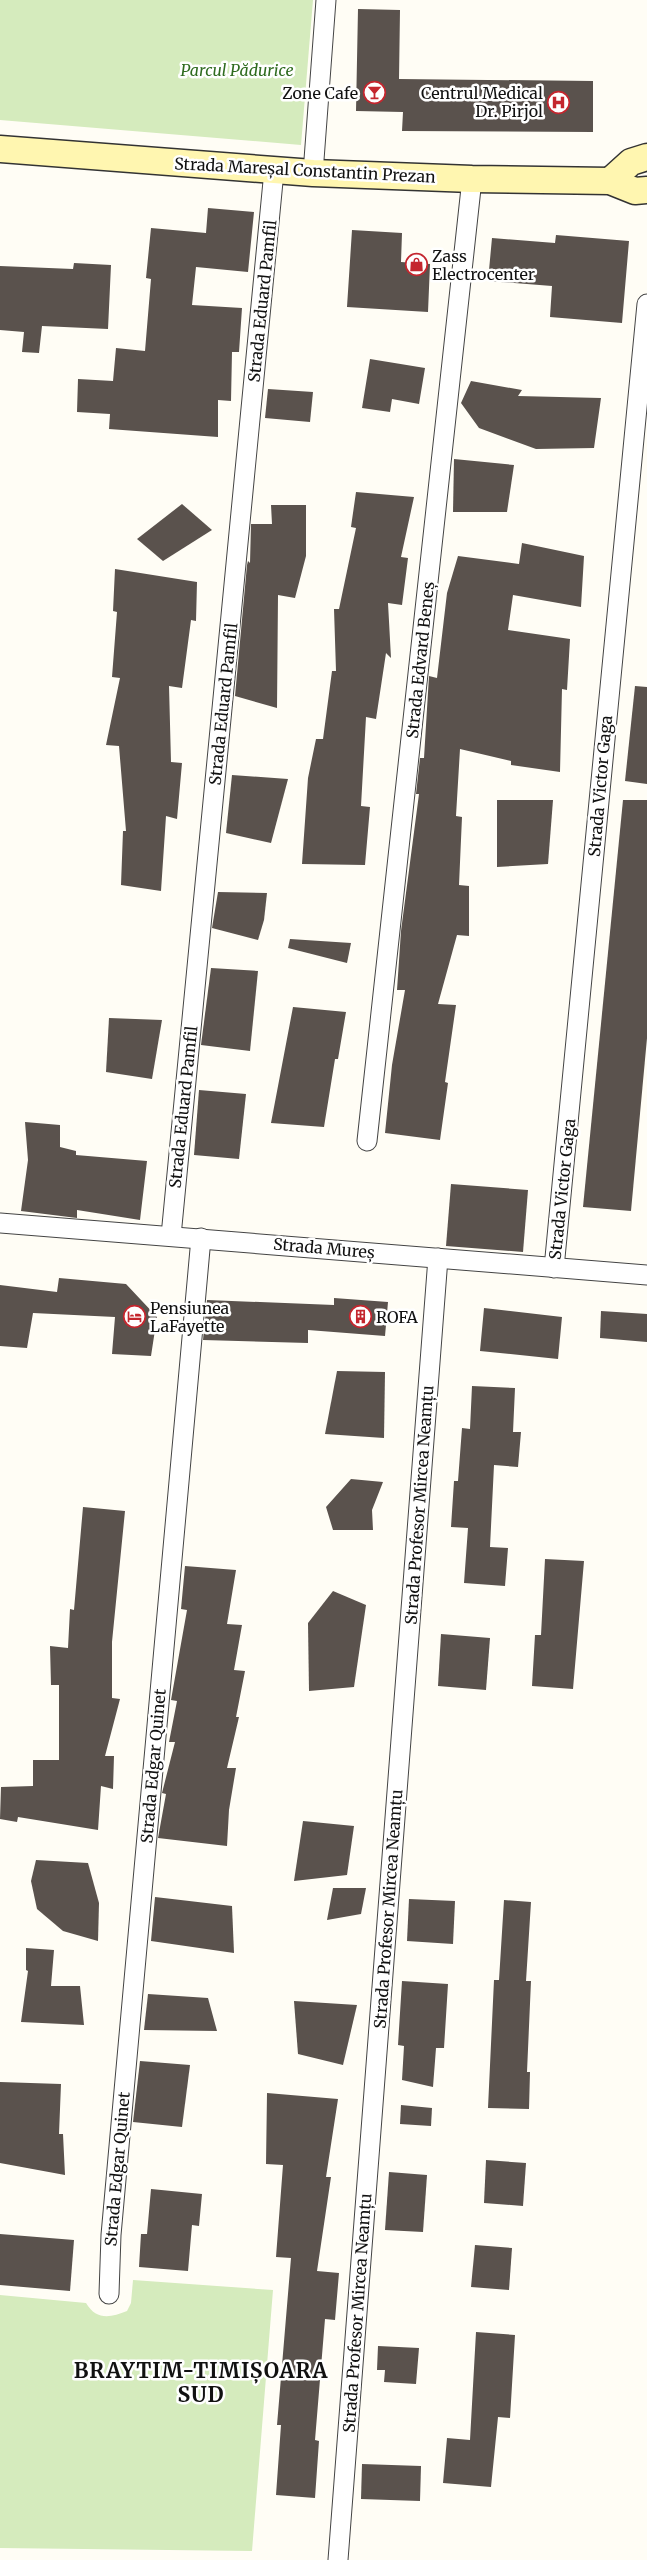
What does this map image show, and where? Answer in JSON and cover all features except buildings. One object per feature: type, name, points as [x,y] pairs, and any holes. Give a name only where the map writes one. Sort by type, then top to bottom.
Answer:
[{"type":"main road","name":"Strada Mareșal Constantin Prezan","points":[[0,149],[313,174],[472,180],[610,181],[635,191],[647,190]]},
{"type":"main road","points":[[610,181],[631,162],[647,157]]},
{"type":"street","points":[[313,174],[326,0]]},
{"type":"street","name":"Strada Eduard Pamfil","points":[[171,1236],[274,171]]},
{"type":"street","name":"Strada Edvard Beneș","points":[[367,1140],[472,180]]},
{"type":"street","name":"Strada Victor Gaga","points":[[554,1268],[647,304]]},
{"type":"street","name":"Strada Mureș","points":[[0,1223],[647,1275]]},
{"type":"street","name":"Strada Edgar Quinet","points":[[109,2294],[110,2235],[201,1238]]},
{"type":"street","name":"Strada Profesor Mircea Neamțu","points":[[338,2560],[438,1258]]},
{"type":"green space","name":"Parcul Pădurice","points":[[0,0],[313,0],[301,145],[0,120]]},
{"type":"green space","points":[[133,2280],[273,2290],[252,2551],[0,2548],[0,2295],[86,2303],[90,2309],[99,2315],[109,2316],[127,2311],[131,2303]]},
{"type":"place","name":"Zone Cafe","points":[[374,93]]},
{"type":"place","name":"Centrul Medical Dr. Pirjol","points":[[559,102]]},
{"type":"place","name":"Zass Electrocenter","points":[[416,265]]},
{"type":"place","name":"Pensiunea LaFayette","points":[[134,1317]]},
{"type":"place","name":"ROFA","points":[[360,1317]]},
{"type":"district","name":"BRAYTIM-TIMIȘOARA SUD","points":[[201,2382]]}]
